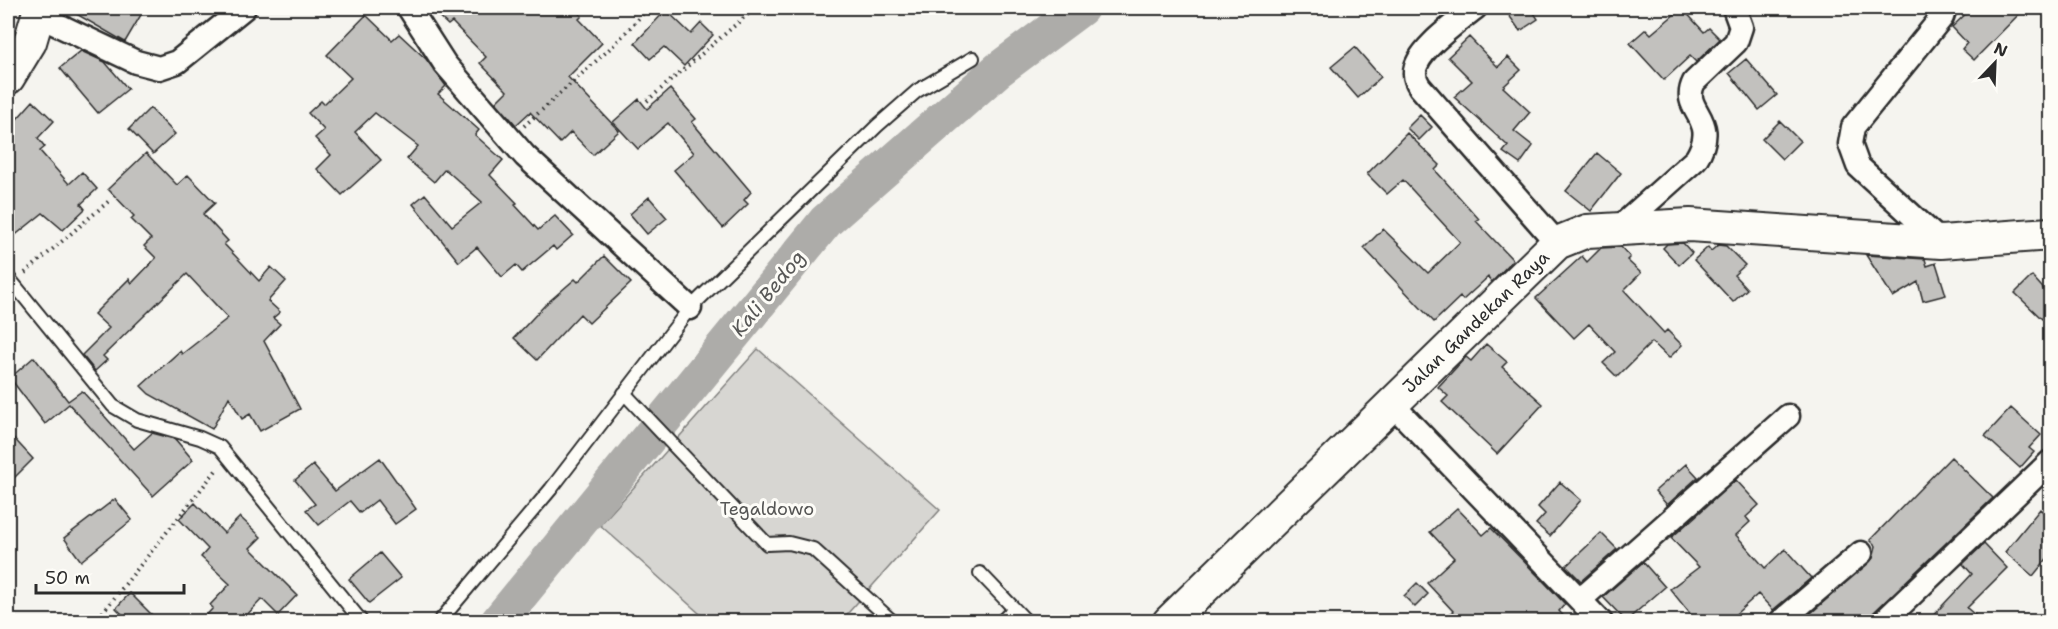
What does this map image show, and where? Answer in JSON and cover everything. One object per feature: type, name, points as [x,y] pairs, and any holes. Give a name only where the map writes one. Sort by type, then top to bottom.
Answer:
[{"type":"street","points":[[8,78],[30,42],[39,12],[136,62],[159,68],[177,62],[244,8]]},
{"type":"street","points":[[408,8],[445,64],[510,138],[690,308]]},
{"type":"street","points":[[1476,8],[1423,52],[1414,75],[1420,87],[1557,243]]},
{"type":"street","points":[[1619,228],[1696,159],[1704,146],[1707,133],[1704,122],[1690,97],[1691,88],[1694,82],[1736,42],[1740,35],[1741,27],[1734,8]]},
{"type":"street","points":[[1941,242],[1858,166],[1850,144],[1853,127],[1942,16],[1945,8]]},
{"type":"street","name":"Jalan Gandekan Raya","points":[[1169,621],[1557,243],[1587,231],[1690,225],[1941,242],[2050,234]]},
{"type":"street","points":[[1392,404],[1601,621]]},
{"type":"street","points":[[1580,600],[1788,416]]},
{"type":"street","points":[[1883,621],[2050,462]]},
{"type":"street","points":[[1780,621],[1861,553]]},
{"type":"lane","points":[[439,621],[629,397],[690,308],[877,126],[917,91],[973,58]]},
{"type":"lane","points":[[10,280],[113,406],[137,420],[200,438],[220,447],[362,621]]},
{"type":"lane","points":[[629,397],[767,544],[789,543],[813,549],[893,621]]},
{"type":"lane","points":[[980,573],[1027,621]]},
{"type":"lane","points":[[1001,621],[1014,609]]},
{"type":"path","points":[[510,138],[616,44],[648,8]]},
{"type":"path","points":[[647,101],[754,8]]},
{"type":"path","points":[[10,280],[109,201]]},
{"type":"path","points":[[95,621],[228,456]]},
{"type":"green space","name":"Tegaldowo","points":[[758,349],[940,510],[840,622],[708,621],[600,525]]},
{"type":"building","points":[[66,8],[145,8],[125,42]]},
{"type":"building","points":[[430,8],[573,8],[582,16],[579,19],[602,43],[568,77],[619,131],[593,155],[571,132],[560,143],[530,112],[516,125],[496,102],[507,91],[480,63],[486,57],[452,22],[448,25]]},
{"type":"building","points":[[1504,8],[1531,8],[1538,19],[1520,31]]},
{"type":"building","points":[[1682,8],[1704,32],[1709,28],[1720,39],[1696,62],[1690,56],[1664,80],[1630,43],[1646,29],[1651,34]]},
{"type":"building","points":[[1972,8],[2025,8],[1974,60],[1962,49],[1967,43],[1952,27]]},
{"type":"building","points":[[666,10],[691,34],[701,23],[713,35],[684,66],[664,47],[650,59],[635,43]]},
{"type":"building","points":[[366,15],[392,40],[399,34],[426,59],[446,86],[438,94],[479,130],[475,135],[503,160],[490,175],[517,203],[515,205],[538,230],[555,216],[573,235],[556,250],[553,246],[522,272],[516,265],[502,277],[477,247],[459,262],[413,204],[425,194],[452,226],[482,202],[445,169],[434,182],[407,159],[418,146],[375,113],[355,132],[381,160],[342,195],[317,169],[331,155],[315,138],[324,130],[308,113],[321,101],[324,104],[351,78],[327,55]]},
{"type":"building","points":[[1469,37],[1498,67],[1508,57],[1521,70],[1503,87],[1530,112],[1514,131],[1533,146],[1520,164],[1503,152],[1508,146],[1454,97],[1472,81],[1448,57]]},
{"type":"building","points":[[1355,47],[1381,77],[1358,98],[1331,67]]},
{"type":"building","points":[[81,51],[105,62],[128,89],[98,113],[60,68]]},
{"type":"building","points":[[1746,59],[1777,95],[1759,110],[1729,73]]},
{"type":"building","points":[[670,89],[696,119],[692,122],[751,192],[744,200],[748,204],[723,228],[674,170],[694,153],[668,123],[638,149],[613,122],[639,99],[647,109]]},
{"type":"building","points":[[33,101],[54,121],[38,138],[45,147],[40,151],[69,184],[82,172],[97,189],[81,204],[85,209],[63,230],[43,213],[8,241],[8,110],[16,120]]},
{"type":"building","points":[[150,108],[175,134],[153,154],[129,129]]},
{"type":"building","points":[[1420,115],[1432,127],[1419,140],[1407,128]]},
{"type":"building","points":[[1780,121],[1800,141],[1782,159],[1762,139]]},
{"type":"building","points":[[1407,133],[1440,165],[1435,170],[1479,219],[1476,221],[1513,260],[1492,282],[1488,277],[1463,300],[1460,297],[1434,322],[1364,248],[1383,229],[1428,273],[1460,242],[1403,180],[1387,194],[1367,174]]},
{"type":"building","points":[[146,153],[177,185],[188,175],[215,203],[203,214],[228,241],[224,244],[259,281],[271,267],[286,281],[268,301],[280,312],[273,318],[280,324],[264,341],[300,409],[260,431],[250,414],[242,419],[229,397],[212,429],[149,394],[141,386],[180,351],[182,354],[228,318],[187,274],[103,356],[107,360],[95,371],[82,355],[109,328],[94,314],[129,279],[132,283],[156,258],[144,246],[151,239],[131,219],[134,216],[108,189]]},
{"type":"building","points":[[1597,153],[1621,173],[1591,211],[1566,191]]},
{"type":"building","points":[[649,197],[667,218],[647,234],[630,214]]},
{"type":"building","points":[[1683,243],[1692,253],[1679,265],[1663,248],[1667,244]]},
{"type":"building","points":[[1718,245],[1726,246],[1745,265],[1734,275],[1747,289],[1733,302],[1694,260],[1708,247],[1711,251]]},
{"type":"building","points":[[1621,247],[1630,257],[1627,260],[1641,273],[1624,290],[1664,333],[1667,330],[1682,345],[1669,358],[1652,342],[1617,377],[1603,363],[1615,352],[1589,324],[1574,338],[1536,298],[1582,256],[1587,262],[1601,248]]},
{"type":"building","points":[[1866,255],[1925,259],[1927,266],[1936,263],[1946,295],[1923,301],[1918,282],[1893,297]]},
{"type":"building","points":[[604,256],[631,283],[589,323],[580,314],[537,360],[514,338],[545,305],[575,279],[578,282]]},
{"type":"building","points":[[2032,276],[2050,296],[2050,311],[2042,319],[2015,293]]},
{"type":"building","points":[[1486,344],[1507,362],[1502,367],[1543,404],[1497,454],[1442,402],[1448,396],[1438,387],[1466,357],[1471,361]]},
{"type":"building","points":[[34,357],[68,401],[82,391],[134,449],[152,433],[175,439],[193,460],[153,496],[69,404],[45,424],[10,378]]},
{"type":"building","points":[[2011,408],[2041,435],[2029,448],[2034,452],[2020,468],[1985,436]]},
{"type":"building","points":[[8,432],[33,459],[8,484]]},
{"type":"building","points":[[1951,457],[1993,498],[1867,621],[1816,621],[1810,614],[1873,558],[1876,546],[1870,540]]},
{"type":"building","points":[[380,458],[416,509],[395,524],[377,500],[360,513],[350,501],[319,525],[306,510],[315,504],[295,480],[313,465],[335,491]]},
{"type":"building","points":[[1686,464],[1698,477],[1667,505],[1655,491]]},
{"type":"building","points":[[1736,480],[1759,505],[1746,517],[1750,522],[1736,535],[1765,568],[1785,549],[1811,578],[1773,610],[1758,594],[1728,621],[1696,621],[1670,589],[1699,567],[1671,538]]},
{"type":"building","points":[[1560,482],[1581,500],[1550,536],[1536,524],[1545,514],[1538,507]]},
{"type":"building","points":[[115,499],[132,520],[81,561],[64,538]]},
{"type":"building","points":[[195,503],[224,533],[240,517],[261,537],[250,548],[297,595],[278,615],[262,599],[241,621],[201,621],[213,608],[210,605],[230,584],[201,557],[208,549],[179,519]]},
{"type":"building","points":[[1457,508],[1483,535],[1491,528],[1565,604],[1559,611],[1568,621],[1442,621],[1453,611],[1427,583],[1454,558],[1430,532]]},
{"type":"building","points":[[2040,509],[2050,518],[2050,555],[2033,576],[2005,552]]},
{"type":"building","points":[[1601,533],[1617,549],[1581,581],[1566,566]]},
{"type":"building","points":[[1984,544],[2007,568],[1967,608],[1982,621],[1928,621],[1972,574],[1963,564]]},
{"type":"building","points":[[380,553],[401,578],[369,603],[349,579]]},
{"type":"building","points":[[1643,562],[1665,587],[1626,621],[1603,597]]},
{"type":"building","points":[[1417,583],[1428,594],[1415,607],[1404,596]]},
{"type":"building","points":[[130,593],[158,621],[129,621],[116,608]]},
{"type":"waterway","name":"Kali Bedog","points":[[498,622],[826,221],[998,70],[1081,8]]}]
